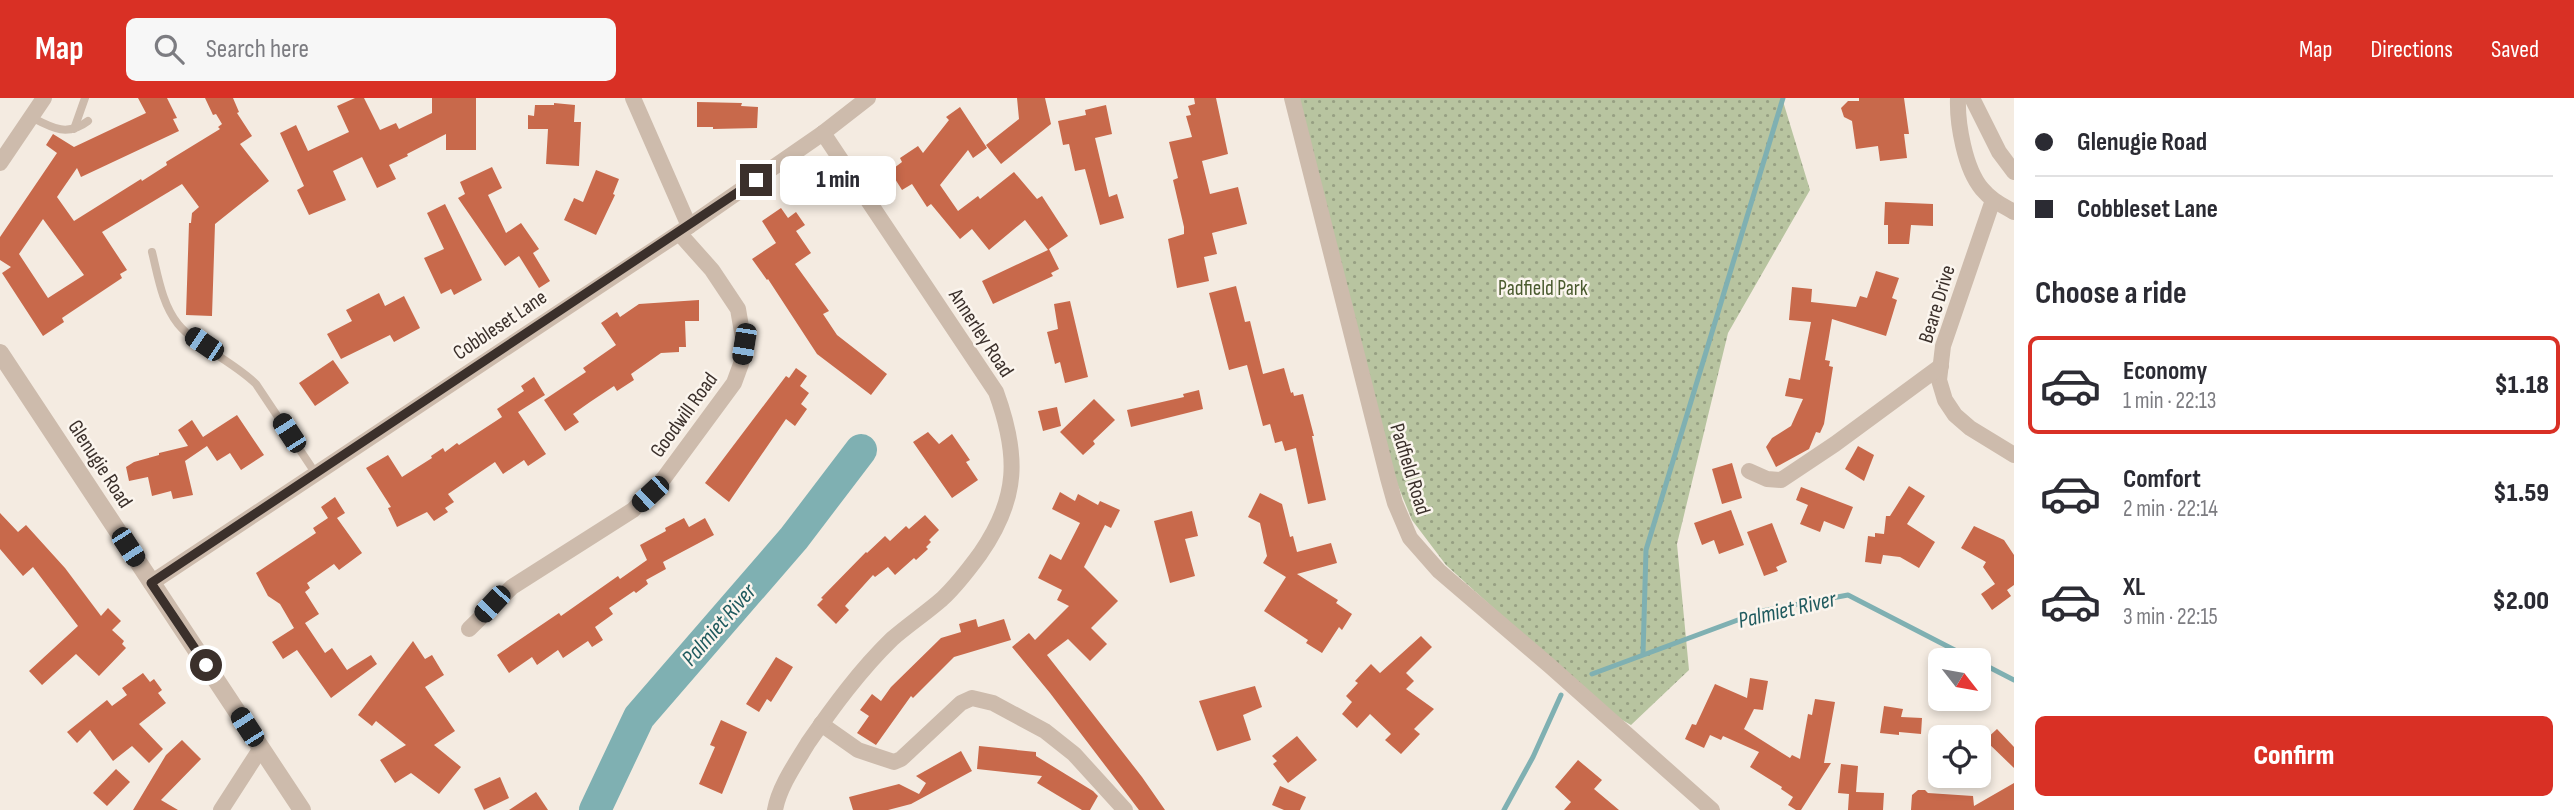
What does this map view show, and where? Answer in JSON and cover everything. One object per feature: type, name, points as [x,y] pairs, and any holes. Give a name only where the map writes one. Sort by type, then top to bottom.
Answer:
[{"type":"street","points":[[0,163],[44,98]]},
{"type":"street","name":"Goodwill Road","points":[[469,629],[512,587],[545,563],[610,525],[641,502],[664,478],[734,383],[741,364],[744,344],[738,309],[684,229],[633,98]]},
{"type":"street","name":"Cobbleset Lane","points":[[151,583],[684,229],[823,134],[868,98]]},
{"type":"street","name":"Padfield Road","points":[[1292,98],[1388,478],[1410,538],[1439,571],[1712,810]]},
{"type":"street","points":[[1958,98],[1958,120],[1973,174],[1981,188],[1993,200],[2014,212]]},
{"type":"street","points":[[1972,98],[1999,152],[2014,172]]},
{"type":"street","name":"Annerley Road","points":[[777,804],[802,752],[845,692],[892,640],[944,597],[989,541],[1006,508],[1012,474],[1009,432],[996,392],[823,134]]},
{"type":"street","name":"Beare Drive","points":[[1993,200],[1943,346],[1939,380],[1945,400],[1955,415],[1970,428],[2014,455]]},
{"type":"street","name":"Glenugie Road","points":[[0,353],[302,810]]},
{"type":"street","points":[[1749,471],[1767,479],[1781,480],[1941,366]]},
{"type":"street","points":[[821,724],[858,750],[894,762],[901,759],[961,703],[972,698],[993,704],[1051,735],[1074,754],[1125,810]]},
{"type":"street","points":[[221,810],[261,748]]},
{"type":"lane","points":[[74,130],[85,98]]},
{"type":"lane","points":[[31,117],[60,131],[74,130],[88,121]]},
{"type":"lane","points":[[152,252],[164,298],[177,323],[257,384],[316,474]]},
{"type":"green space","name":"Padfield Park","points":[[1298,98],[1782,98],[1810,190],[1728,333],[1677,544],[1689,670],[1631,725],[1608,712],[1446,565],[1412,520],[1394,476]]},
{"type":"building","points":[[138,98],[167,98],[177,118],[173,119],[179,131],[81,177],[77,168],[57,197],[74,221],[141,179],[142,181],[167,165],[166,162],[220,129],[218,127],[222,124],[216,114],[213,115],[205,98],[233,98],[239,112],[237,113],[252,136],[240,144],[269,181],[215,224],[212,316],[186,315],[189,223],[192,213],[199,207],[182,184],[102,232],[127,270],[120,274],[122,278],[62,318],[64,322],[43,336],[2,273],[11,267],[0,260],[0,237],[57,153],[46,145],[53,134],[74,147],[146,113]],"holes":[[[43,219],[84,275],[48,298],[19,254]]]},
{"type":"building","points":[[355,98],[364,98],[380,130],[396,123],[399,129],[432,113],[432,98],[476,98],[476,150],[446,150],[446,134],[389,165],[396,179],[377,188],[362,157],[333,171],[346,200],[309,215],[297,190],[304,186],[280,133],[296,125],[308,151],[349,132],[337,106]]},
{"type":"building","points":[[1017,98],[1045,98],[1051,124],[1001,164],[986,145],[1019,119]]},
{"type":"building","points":[[1194,98],[1216,98],[1228,154],[1202,161],[1210,194],[1238,187],[1247,224],[1212,233],[1217,254],[1204,257],[1209,281],[1177,288],[1168,239],[1184,234],[1184,227],[1173,180],[1178,178],[1169,142],[1192,137],[1186,116],[1191,115],[1188,106],[1195,104]]},
{"type":"building","points":[[1859,98],[1904,98],[1909,134],[1904,134],[1907,158],[1880,161],[1878,146],[1856,149],[1852,121],[1844,117],[1841,108],[1848,101],[1859,101]]},
{"type":"building","points":[[697,102],[742,103],[741,106],[758,107],[757,128],[697,127]]},
{"type":"building","points":[[535,105],[575,105],[574,122],[581,122],[579,166],[546,164],[548,129],[528,129],[528,115],[534,116]]},
{"type":"building","points":[[1106,105],[1112,134],[1095,138],[1109,197],[1117,194],[1124,218],[1100,225],[1085,169],[1075,171],[1069,144],[1063,145],[1058,121],[1086,115],[1085,110]]},
{"type":"building","points":[[960,107],[987,148],[973,158],[968,150],[940,185],[958,211],[978,196],[980,199],[1014,172],[1037,199],[1042,196],[1068,236],[1049,249],[1059,269],[1051,273],[1053,276],[993,304],[982,281],[1048,250],[1025,220],[989,250],[972,229],[960,239],[931,204],[927,207],[912,184],[902,190],[890,171],[902,162],[900,158],[918,146],[923,153],[949,120],[946,117]]},
{"type":"building","points":[[492,167],[502,188],[488,195],[506,233],[521,223],[539,249],[533,253],[550,281],[539,288],[519,256],[505,266],[458,198],[465,194],[460,182]]},
{"type":"building","points":[[596,170],[619,179],[613,194],[615,195],[596,235],[564,220],[574,198],[583,202]]},
{"type":"building","points":[[1885,202],[1933,204],[1933,226],[1911,225],[1909,244],[1888,244],[1888,225],[1884,225]]},
{"type":"building","points":[[445,204],[482,280],[454,295],[451,289],[441,294],[424,258],[444,249],[427,213]]},
{"type":"building","points":[[781,208],[788,218],[796,212],[805,225],[796,231],[811,253],[795,264],[829,311],[823,314],[837,335],[887,374],[871,395],[817,354],[752,259],[776,243],[762,221]]},
{"type":"building","points":[[1876,271],[1899,278],[1892,298],[1897,300],[1886,336],[1832,319],[1825,360],[1830,361],[1829,366],[1833,367],[1824,424],[1820,433],[1816,432],[1809,449],[1776,467],[1766,447],[1772,438],[1791,426],[1803,399],[1785,396],[1789,378],[1800,380],[1811,322],[1789,320],[1792,287],[1812,289],[1811,302],[1856,307],[1860,296],[1867,298]]},
{"type":"building","points":[[1236,286],[1245,322],[1250,321],[1263,374],[1284,368],[1291,393],[1293,392],[1294,396],[1303,394],[1326,500],[1308,504],[1296,448],[1285,451],[1282,441],[1275,443],[1270,424],[1263,426],[1247,365],[1229,370],[1209,293]]},
{"type":"building","points":[[379,293],[385,306],[404,296],[420,328],[394,342],[390,335],[341,359],[327,334],[352,321],[346,310]]},
{"type":"building","points":[[699,300],[699,321],[685,321],[686,347],[679,347],[679,352],[661,353],[631,374],[634,380],[617,391],[614,386],[590,402],[573,414],[579,422],[565,431],[544,400],[586,372],[583,368],[616,345],[601,323],[617,312],[620,317],[639,304]]},
{"type":"building","points":[[1070,301],[1088,377],[1065,383],[1060,362],[1055,364],[1047,332],[1058,329],[1054,304]]},
{"type":"building","points":[[333,360],[349,383],[315,406],[299,383]]},
{"type":"building","points":[[796,368],[807,376],[800,386],[809,393],[801,404],[807,409],[795,426],[786,419],[729,502],[705,483],[786,376],[789,378]]},
{"type":"building","points":[[534,377],[545,395],[518,412],[546,454],[528,466],[524,460],[503,474],[495,462],[448,494],[454,502],[445,508],[448,512],[434,521],[427,512],[397,527],[388,508],[391,507],[366,468],[388,455],[402,477],[443,448],[445,452],[457,443],[459,445],[502,417],[497,409],[524,391],[521,386]]},
{"type":"building","points":[[1199,390],[1203,409],[1131,427],[1127,410],[1184,397],[1183,394]]},
{"type":"building","points":[[1094,399],[1115,420],[1083,455],[1060,432]]},
{"type":"building","points":[[1057,407],[1061,426],[1043,431],[1038,411]]},
{"type":"building","points":[[237,415],[264,455],[241,470],[230,453],[217,461],[207,446],[185,461],[193,495],[173,499],[171,491],[152,496],[148,477],[129,481],[126,467],[134,462],[188,446],[178,430],[192,420],[203,437]]},
{"type":"building","points":[[928,432],[939,444],[952,434],[970,460],[966,462],[978,480],[952,498],[913,442]]},
{"type":"building","points":[[1858,446],[1874,455],[1864,481],[1845,469]]},
{"type":"building","points":[[1732,463],[1742,498],[1722,504],[1712,469]]},
{"type":"building","points":[[1909,486],[1925,496],[1907,524],[1935,542],[1919,568],[1900,557],[1883,555],[1881,564],[1865,562],[1868,536],[1875,537],[1875,533],[1884,534],[1886,516],[1890,516]]},
{"type":"building","points":[[1801,487],[1853,507],[1844,529],[1824,521],[1820,532],[1800,524],[1808,505],[1796,500]]},
{"type":"building","points":[[1060,492],[1075,501],[1078,494],[1098,505],[1100,501],[1120,510],[1111,528],[1105,525],[1084,567],[1118,601],[1091,628],[1107,644],[1090,661],[1068,639],[1047,655],[1165,810],[1139,810],[1012,647],[1029,633],[1035,640],[1069,606],[1057,600],[1062,590],[1038,578],[1050,554],[1061,560],[1080,523],[1052,509]]},
{"type":"building","points":[[1260,493],[1282,504],[1290,537],[1293,536],[1297,552],[1331,543],[1337,563],[1297,574],[1338,600],[1336,603],[1352,614],[1342,630],[1339,627],[1322,653],[1306,643],[1308,640],[1264,611],[1286,577],[1263,563],[1267,556],[1260,523],[1248,517]]},
{"type":"building","points":[[335,497],[345,513],[337,518],[362,553],[339,570],[334,564],[307,583],[310,588],[305,592],[319,614],[305,623],[325,653],[332,648],[347,670],[371,655],[377,664],[331,698],[297,650],[283,659],[272,642],[294,628],[280,604],[268,596],[256,573],[316,533],[313,528],[328,518],[321,507]]},
{"type":"building","points":[[1731,510],[1744,545],[1719,554],[1714,540],[1702,545],[1694,523]]},
{"type":"building","points":[[1192,511],[1198,536],[1185,539],[1195,576],[1170,583],[1154,521]]},
{"type":"building","points":[[0,513],[18,532],[26,525],[65,568],[101,616],[108,608],[121,621],[112,630],[124,641],[122,644],[126,648],[99,676],[76,654],[42,685],[29,671],[78,626],[33,567],[23,576],[0,549]]},
{"type":"building","points":[[925,515],[939,530],[929,540],[931,542],[926,547],[928,549],[895,575],[888,567],[875,577],[873,575],[845,606],[849,610],[836,624],[817,605],[823,599],[821,598],[885,536],[890,541],[906,526],[909,529]]},
{"type":"building","points":[[684,518],[689,527],[705,518],[714,535],[663,562],[666,569],[646,580],[648,584],[636,593],[634,591],[609,608],[613,614],[595,627],[603,640],[592,647],[588,641],[563,658],[558,650],[537,665],[532,657],[509,673],[497,655],[559,613],[561,616],[618,576],[620,579],[647,560],[640,545]]},
{"type":"building","points":[[1772,523],[1787,562],[1776,567],[1778,571],[1764,576],[1747,532]]},
{"type":"building","points":[[1974,526],[2004,540],[2014,555],[2014,585],[2007,590],[2011,596],[1992,610],[1981,594],[1995,584],[1983,567],[1986,562],[1961,548]]},
{"type":"building","points":[[976,619],[978,627],[1004,619],[1011,640],[954,657],[913,698],[911,696],[876,745],[857,733],[869,716],[860,710],[872,694],[881,701],[891,687],[941,638],[961,632],[959,624]]},
{"type":"building","points":[[1421,636],[1432,647],[1406,673],[1414,681],[1406,689],[1434,709],[1414,729],[1420,734],[1401,754],[1385,740],[1391,734],[1370,714],[1357,728],[1342,714],[1352,702],[1346,696],[1358,683],[1355,681],[1371,664],[1380,673]]},
{"type":"building","points":[[413,641],[425,659],[432,655],[444,675],[425,687],[455,731],[434,745],[461,767],[439,794],[411,773],[395,783],[380,760],[406,745],[376,721],[372,726],[358,715]]},
{"type":"building","points":[[776,657],[793,667],[771,702],[767,699],[759,712],[746,704]]},
{"type":"building","points":[[143,673],[150,682],[154,679],[162,690],[158,693],[166,703],[139,724],[163,749],[149,763],[132,746],[113,761],[90,730],[77,743],[67,732],[107,700],[112,706],[127,695],[122,688]]},
{"type":"building","points":[[1750,678],[1768,681],[1763,710],[1754,709],[1744,729],[1790,758],[1792,755],[1800,759],[1808,714],[1812,715],[1815,699],[1835,702],[1824,763],[1831,763],[1801,810],[1788,805],[1793,797],[1781,789],[1782,787],[1750,767],[1759,752],[1723,736],[1721,740],[1710,735],[1704,748],[1685,739],[1692,724],[1696,725],[1715,684],[1747,698]]},
{"type":"building","points":[[1255,686],[1262,707],[1243,715],[1251,740],[1217,751],[1199,701]]},
{"type":"building","points":[[1884,706],[1903,709],[1901,717],[1922,718],[1921,734],[1880,733]]},
{"type":"building","points":[[721,720],[747,732],[722,794],[699,784],[715,747],[710,745]]},
{"type":"building","points":[[1997,729],[2014,747],[2014,768],[1991,746],[1991,734]]},
{"type":"building","points":[[1297,736],[1317,760],[1288,783],[1273,764],[1277,761],[1272,756]]},
{"type":"building","points":[[182,740],[201,759],[161,800],[178,810],[133,810],[166,755]]},
{"type":"building","points":[[979,746],[1036,752],[1036,756],[1098,796],[1090,810],[1082,810],[1037,783],[1042,776],[977,769]]},
{"type":"building","points":[[961,751],[972,771],[911,804],[888,810],[853,810],[849,797],[899,784],[919,794],[926,783],[916,776]]},
{"type":"building","points":[[1578,760],[1602,780],[1594,789],[1619,810],[1564,810],[1571,802],[1555,787]]},
{"type":"building","points":[[1841,764],[1858,766],[1856,792],[1884,793],[1883,810],[1848,810],[1849,794],[1838,793]]},
{"type":"building","points":[[116,769],[130,782],[107,806],[93,793]]},
{"type":"building","points":[[500,777],[509,798],[484,810],[474,789]]},
{"type":"building","points":[[2014,783],[2014,810],[1911,810],[1912,795],[1918,790],[1973,796],[1974,806]]},
{"type":"building","points":[[1280,786],[1306,797],[1300,810],[1284,810],[1272,805]]},
{"type":"building","points":[[536,792],[548,810],[509,810]]},
{"type":"waterway","points":[[1643,654],[1646,550],[1783,98]]},
{"type":"waterway","name":"Palmiet River","points":[[595,810],[639,717],[794,538],[861,450]]},
{"type":"waterway","name":"Palmiet River","points":[[1592,674],[1762,611],[1848,595],[1951,648]]},
{"type":"waterway","name":"Palmiet River","points":[[1992,669],[2014,680]]},
{"type":"waterway","name":"Palmiet River","points":[[1504,810],[1533,757],[1561,695]]},
{"type":"route","points":[[206,665],[151,583],[756,180]]}]
